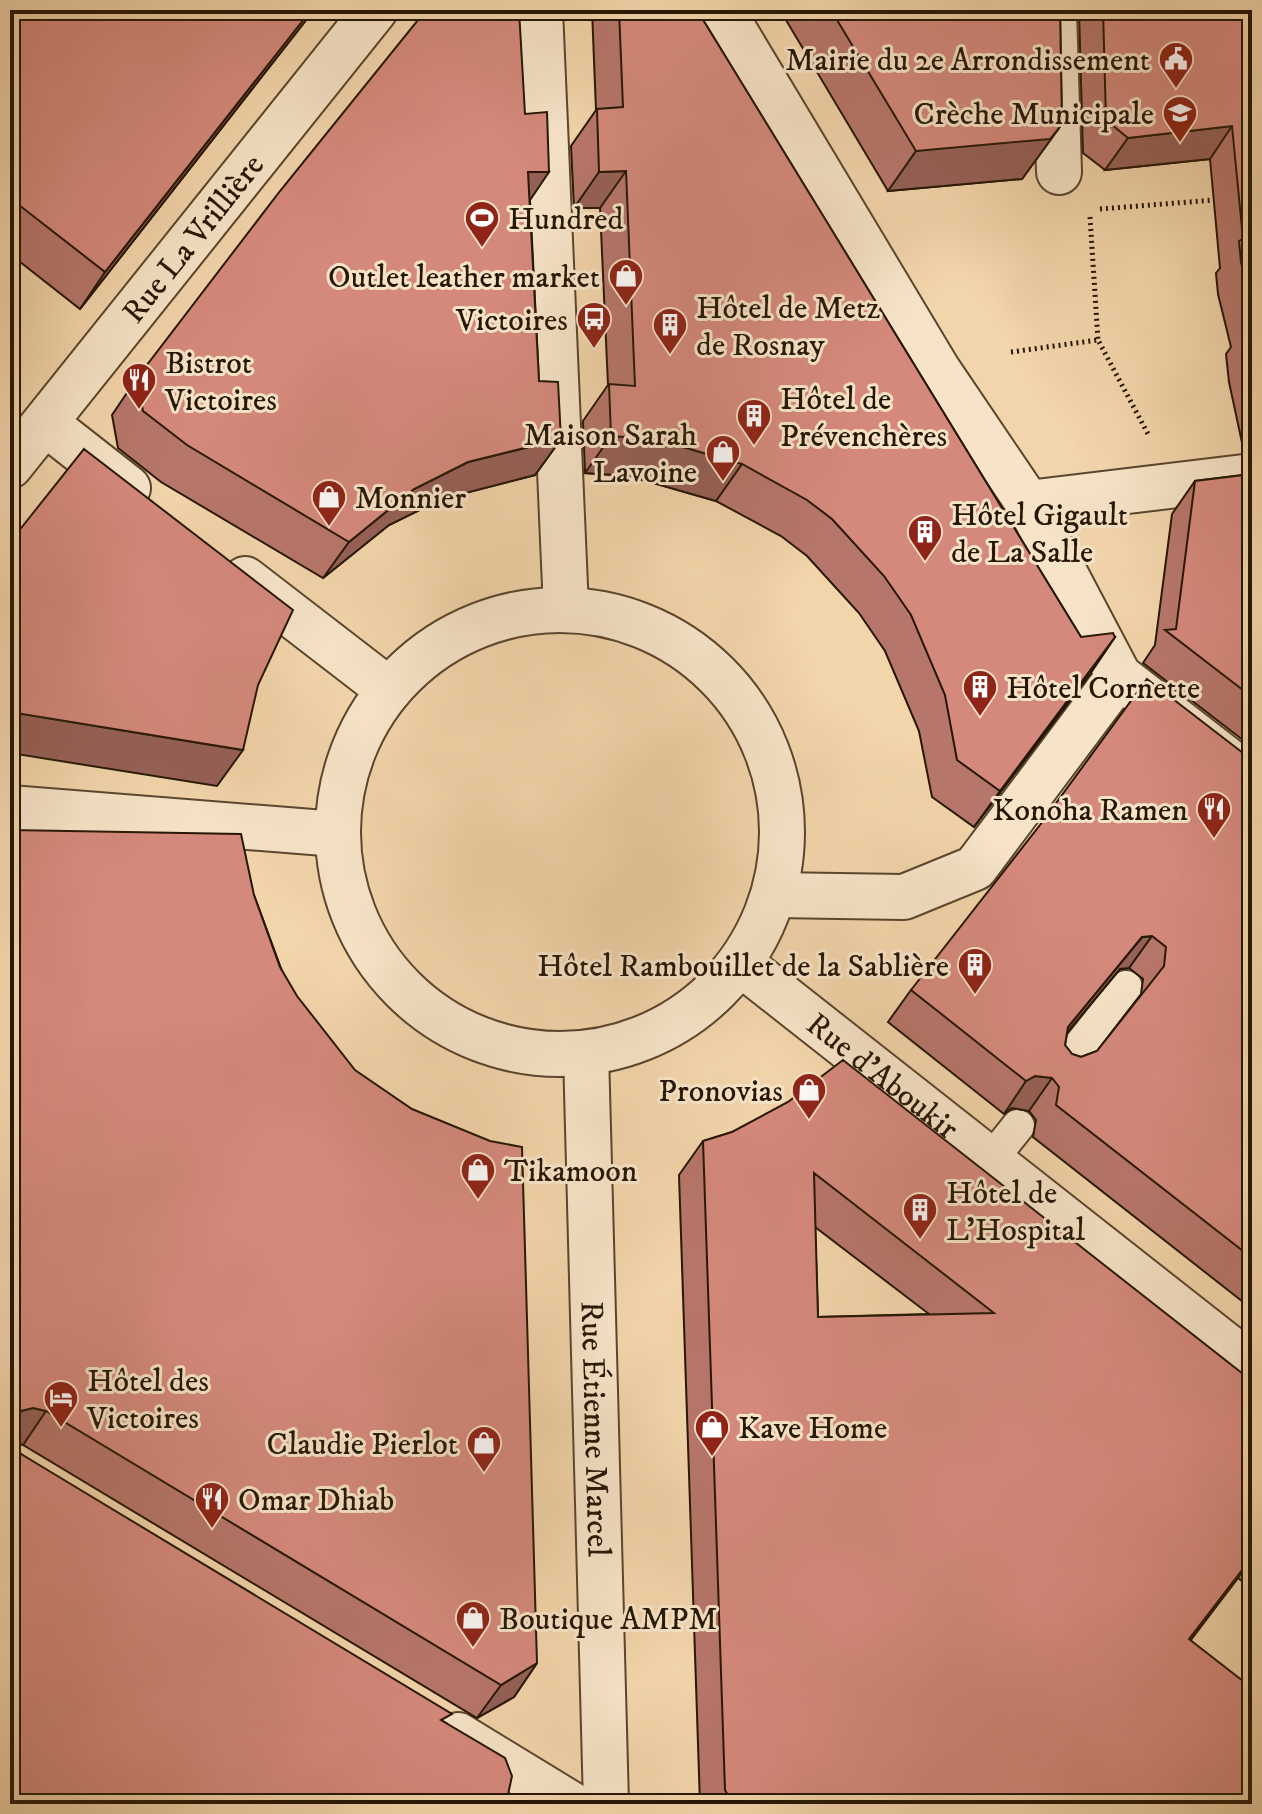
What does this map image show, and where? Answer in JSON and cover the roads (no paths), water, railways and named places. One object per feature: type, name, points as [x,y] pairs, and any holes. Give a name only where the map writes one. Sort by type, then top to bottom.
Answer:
[{"type":"street","name":"Rue La Vrillière","points":[[10,466],[375,10]]},
{"type":"street","points":[[540,10],[566,609]]},
{"type":"street","points":[[722,10],[938,370],[1028,503],[1119,676],[1252,779]]},
{"type":"street","points":[[1054,10],[1059,172]]},
{"type":"street","points":[[45,423],[154,508]]},
{"type":"street","points":[[1028,503],[1252,476]]},
{"type":"street","points":[[216,556],[389,690]]},
{"type":"street","points":[[566,609],[620,617],[670,639],[703,661],[730,689],[768,751],[782,814],[781,860],[774,895],[740,963],[707,999],[667,1027],[628,1043],[586,1053],[551,1054],[516,1050],[469,1035],[432,1014],[390,976],[359,929],[343,881],[337,834],[347,766],[365,724],[389,690],[422,657],[458,634],[512,615],[566,609]]},
{"type":"street","points":[[774,895],[904,897],[975,868],[1119,676]]},
{"type":"street","points":[[10,808],[337,834]]},
{"type":"street","name":"Rue d'Aboukir","points":[[740,963],[1252,1366]]},
{"type":"street","name":"Rue Étienne Marcel","points":[[586,1053],[606,1804]]},
{"type":"street","points":[[425,1716],[571,1804]]},
{"type":"lane","points":[[1060,1071],[1126,987]]},
{"type":"lane","points":[[990,1161],[1018,1126]]},
{"type":"place","name":"Mairie du 2e Arrondissement","points":[[1176,90]]},
{"type":"place","name":"Crèche Municipale","points":[[1180,144]]},
{"type":"place","name":"Hundred","points":[[482,249]]},
{"type":"place","name":"Outlet leather market","points":[[626,307]]},
{"type":"place","name":"Victoires","points":[[594,350]]},
{"type":"place","name":"Hôtel de Metz de Rosnay","points":[[670,356]]},
{"type":"place","name":"Bistrot Victoires","points":[[139,411]]},
{"type":"place","name":"Hôtel de Prévenchères","points":[[754,447]]},
{"type":"place","name":"Maison Sarah Lavoine","points":[[723,483]]},
{"type":"place","name":"Monnier","points":[[329,528]]},
{"type":"place","name":"Hôtel Gigault de La Salle","points":[[925,563]]},
{"type":"place","name":"Hôtel Cornette","points":[[980,718]]},
{"type":"place","name":"Konoha Ramen","points":[[1214,840]]},
{"type":"place","name":"Hôtel Rambouillet de la Sablière","points":[[975,996]]},
{"type":"place","name":"Pronovias","points":[[809,1121]]},
{"type":"place","name":"Tikamoon","points":[[478,1201]]},
{"type":"place","name":"Hôtel de L'Hospital","points":[[920,1241]]},
{"type":"place","name":"Hôtel des Victoires","points":[[61,1429]]},
{"type":"place","name":"Kave Home","points":[[712,1458]]},
{"type":"place","name":"Claudie Pierlot","points":[[484,1474]]},
{"type":"place","name":"Omar Dhiab","points":[[212,1530]]},
{"type":"place","name":"Boutique AMPM","points":[[473,1649]]}]
